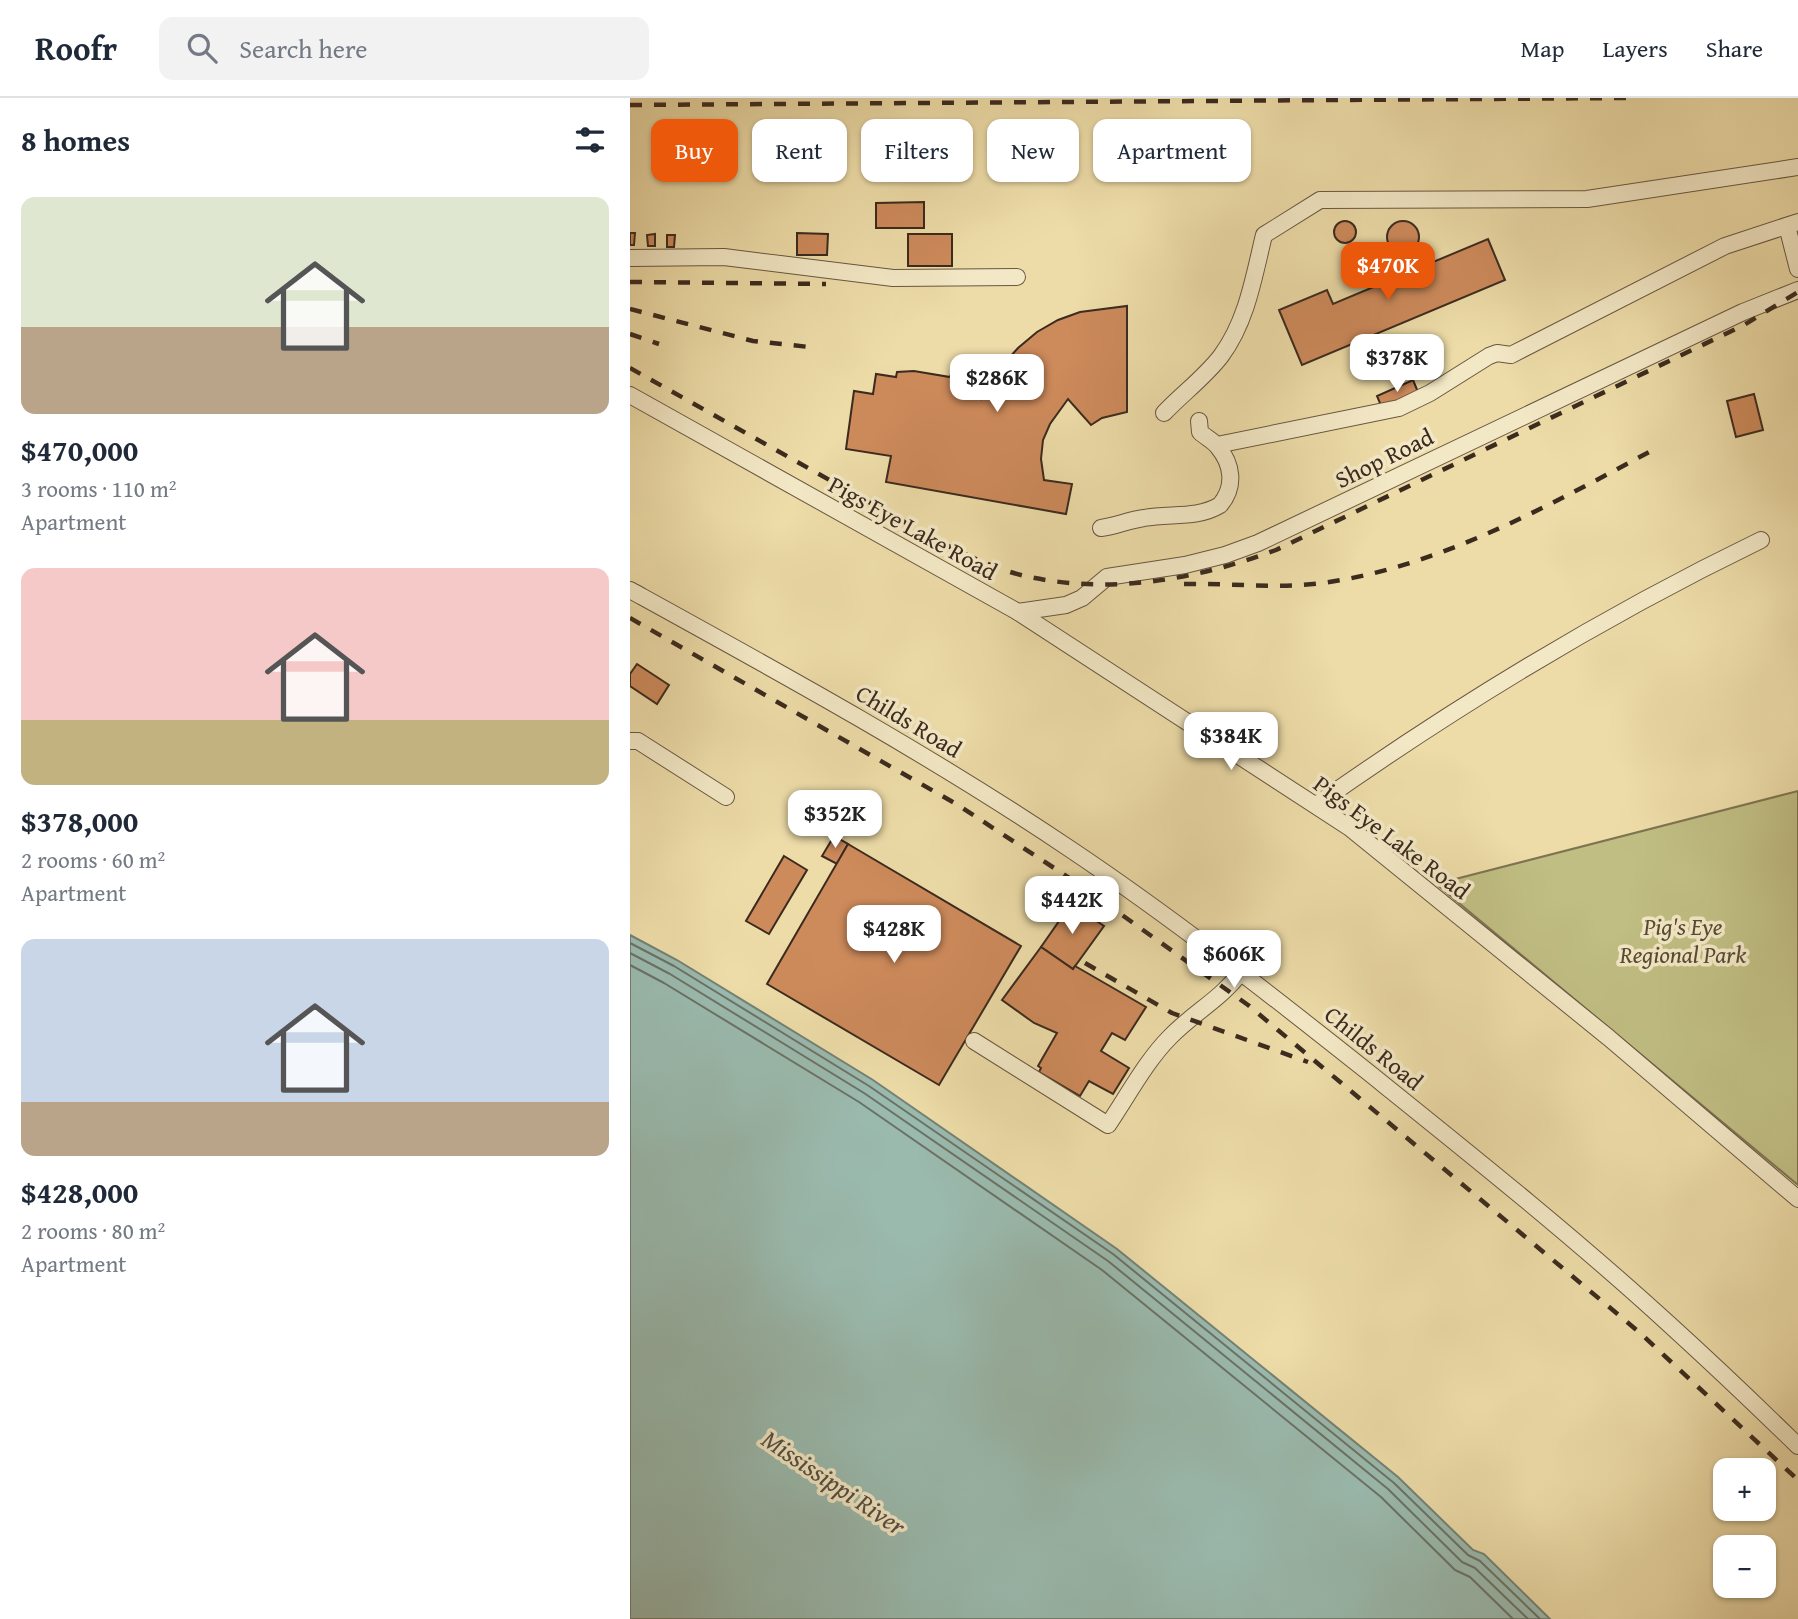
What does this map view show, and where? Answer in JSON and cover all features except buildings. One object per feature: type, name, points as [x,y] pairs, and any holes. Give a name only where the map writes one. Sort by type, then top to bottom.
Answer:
[{"type":"street","points":[[1164,413],[1221,356],[1249,298],[1264,235],[1320,200],[1587,199],[1798,167]]},
{"type":"street","points":[[1217,445],[1399,408],[1430,393],[1489,356],[1497,353],[1511,355],[1725,246],[1792,224],[1798,269]]},
{"type":"street","points":[[630,258],[724,257],[893,278],[1017,277]]},
{"type":"street","name":"Shop Road","points":[[1018,612],[1066,605],[1082,597],[1107,577],[1185,565],[1258,543],[1743,312],[1798,290]]},
{"type":"street","name":"Pigs Eye Lake Road","points":[[630,395],[1018,612],[1350,828],[1598,1029],[1798,1199]]},
{"type":"street","points":[[1101,528],[1119,526],[1146,517],[1202,512],[1220,505],[1231,483],[1231,472],[1217,445],[1200,432],[1199,421]]},
{"type":"street","points":[[1316,806],[1376,763],[1558,648],[1761,540]]},
{"type":"street","name":"Childs Road","points":[[630,590],[848,711],[974,787],[1102,871],[1241,972],[1460,1146],[1582,1249],[1668,1323],[1798,1446]]},
{"type":"street","points":[[630,741],[638,741],[726,797]]},
{"type":"street","points":[[974,1041],[1108,1125],[1171,1035],[1227,990],[1241,972]]},
{"type":"green space","name":"Pig's Eye Regional Park","points":[[1798,791],[1798,1185],[1436,884]]},
{"type":"water","name":"Mississippi River","points":[[630,935],[677,960],[873,1080],[1117,1249],[1398,1477],[1473,1550],[1484,1554],[1550,1619],[630,1619]]},
{"type":"railway","points":[[630,105],[1628,98]]},
{"type":"railway","points":[[630,282],[826,284]]},
{"type":"railway","points":[[630,368],[971,557],[1003,570],[1057,582],[1120,584],[1183,576],[1245,561],[1276,550],[1744,325],[1798,292]]},
{"type":"railway","points":[[630,309],[753,341],[809,347]]},
{"type":"railway","points":[[630,334],[659,344]]},
{"type":"railway","points":[[1184,584],[1305,585],[1365,575],[1408,564],[1492,532],[1533,513],[1651,451]]},
{"type":"railway","points":[[630,618],[958,805],[1080,885],[1248,1005],[1639,1332],[1798,1480]]},
{"type":"railway","points":[[1085,963],[1172,1013],[1308,1062]]}]
